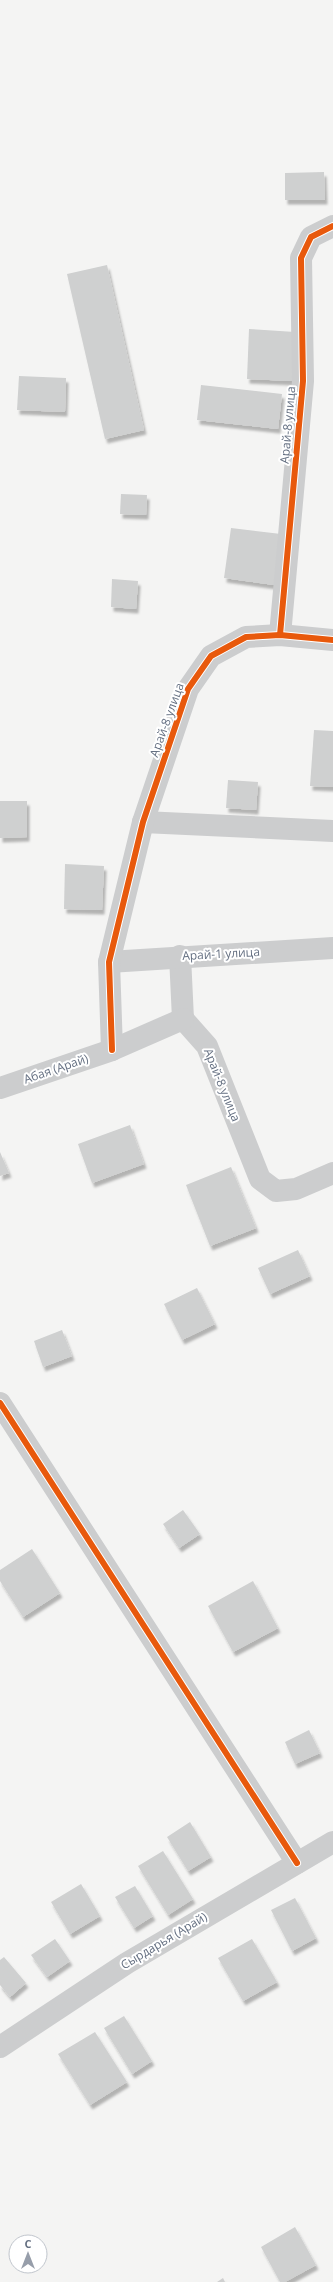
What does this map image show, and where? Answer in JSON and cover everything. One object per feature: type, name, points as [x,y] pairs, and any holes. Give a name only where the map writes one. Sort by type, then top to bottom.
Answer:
[{"type":"street","name":"Арай-8 улица","points":[[112,1050],[109,962],[143,822],[188,689],[211,656],[246,637],[280,635],[303,381],[301,258],[312,238],[333,226]]},
{"type":"street","points":[[280,635],[333,640]]},
{"type":"street","points":[[143,822],[333,830]]},
{"type":"street","name":"Арай-1 улица","points":[[109,962],[180,956],[333,948]]},
{"type":"street","points":[[112,1050],[183,1018],[180,956]]},
{"type":"street","name":"Арай-8 улица","points":[[183,1018],[207,1046],[260,1180],[276,1191],[289,1190],[296,1189],[333,1173]]},
{"type":"street","name":"Абая (Арай)","points":[[0,1088],[112,1050]]},
{"type":"street","points":[[0,1403],[297,1863]]},
{"type":"street","name":"Сырдарья (Арай)","points":[[0,2047],[127,1963],[333,1842]]},
{"type":"building","points":[[324,172],[325,200],[285,200],[285,173]]},
{"type":"building","points":[[107,265],[144,430],[105,439],[67,274]]},
{"type":"building","points":[[249,329],[295,332],[292,381],[247,379]]},
{"type":"building","points":[[19,376],[66,378],[65,412],[17,410]]},
{"type":"building","points":[[201,385],[282,394],[278,429],[197,420]]},
{"type":"building","points":[[121,494],[147,495],[146,515],[120,514]]},
{"type":"building","points":[[231,528],[281,534],[274,585],[224,578]]},
{"type":"building","points":[[112,579],[138,581],[136,609],[111,607]]},
{"type":"building","points":[[314,730],[333,731],[333,787],[310,786]]},
{"type":"building","points":[[228,780],[258,782],[256,810],[226,808]]},
{"type":"building","points":[[0,801],[27,801],[27,837],[0,838]]},
{"type":"building","points":[[65,864],[104,866],[102,910],[64,909]]},
{"type":"building","points":[[130,1125],[144,1164],[92,1183],[78,1144]]},
{"type":"building","points":[[0,1152],[9,1173],[0,1176]]},
{"type":"building","points":[[231,1167],[256,1228],[210,1246],[186,1185]]},
{"type":"building","points":[[298,1250],[310,1276],[270,1294],[258,1268]]},
{"type":"building","points":[[197,1288],[215,1324],[182,1340],[164,1304]]},
{"type":"building","points":[[62,1330],[72,1356],[43,1367],[34,1341]]},
{"type":"building","points":[[183,1510],[200,1534],[179,1548],[163,1524]]},
{"type":"building","points":[[32,1549],[60,1593],[23,1617],[0,1581],[0,1570]]},
{"type":"building","points":[[253,1581],[278,1628],[233,1652],[208,1606]]},
{"type":"building","points":[[309,1730],[320,1753],[295,1764],[285,1742]]},
{"type":"building","points":[[190,1822],[211,1857],[188,1871],[167,1837]]},
{"type":"building","points":[[163,1851],[193,1899],[168,1915],[138,1866]]},
{"type":"building","points":[[81,1884],[100,1916],[70,1934],[51,1902]]},
{"type":"building","points":[[135,1886],[153,1916],[134,1928],[115,1897]]},
{"type":"building","points":[[295,1898],[316,1938],[292,1951],[271,1910]]},
{"type":"building","points":[[55,1939],[70,1961],[47,1977],[31,1955]]},
{"type":"building","points":[[252,1939],[277,1982],[243,2001],[218,1958]]},
{"type":"building","points":[[4,1957],[26,1983],[10,1997],[0,1985],[0,1960]]},
{"type":"building","points":[[124,2016],[152,2061],[132,2074],[104,2028]]},
{"type":"building","points":[[95,2032],[127,2082],[90,2105],[58,2054]]},
{"type":"building","points":[[295,2227],[316,2265],[285,2282],[280,2282],[261,2247]]},
{"type":"building","points":[[223,2278],[225,2282],[217,2282]]},
{"type":"cycle path","points":[[280,635],[303,381],[301,258],[311,237],[333,226]]},
{"type":"cycle path","points":[[112,1050],[109,962],[143,822],[188,689],[211,656],[246,637],[280,635],[333,640]]},
{"type":"cycle path","points":[[0,1403],[297,1863]]}]
